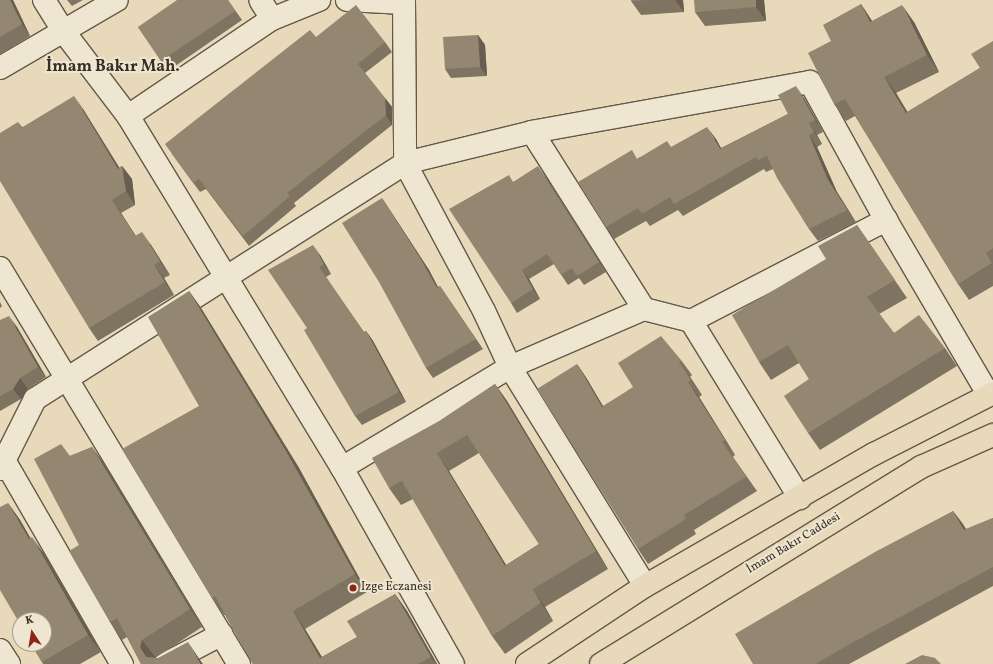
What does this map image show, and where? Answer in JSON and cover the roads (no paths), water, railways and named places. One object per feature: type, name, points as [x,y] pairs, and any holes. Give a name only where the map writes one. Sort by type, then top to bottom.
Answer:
[{"type":"main road","points":[[527,664],[645,586],[874,454],[991,393]]},
{"type":"main road","name":"İmam Bakır Caddesi","points":[[601,664],[921,468],[993,435]]},
{"type":"street","points":[[44,0],[64,32],[128,116],[342,468],[453,664]]},
{"type":"street","points":[[0,68],[117,0]]},
{"type":"street","points":[[260,0],[272,19]]},
{"type":"street","points":[[128,116],[272,19],[319,0]]},
{"type":"street","points":[[347,0],[404,1],[405,163],[484,311],[510,367],[645,586]]},
{"type":"street","points":[[122,664],[2,465],[35,399],[405,163],[532,132],[810,82],[886,220],[991,393]]},
{"type":"street","points":[[532,132],[644,309]]},
{"type":"street","points":[[342,468],[510,367],[644,309],[691,321],[886,220]]},
{"type":"street","points":[[0,268],[15,313],[67,378],[239,664]]},
{"type":"street","points":[[691,321],[800,498]]},
{"type":"street","points":[[165,664],[222,634]]},
{"type":"street","points":[[0,650],[9,664]]},
{"type":"place","name":"Izge Eczanesi","points":[[353,588]]},
{"type":"district","name":"İmam Bakır Mah.","points":[[113,67]]}]
